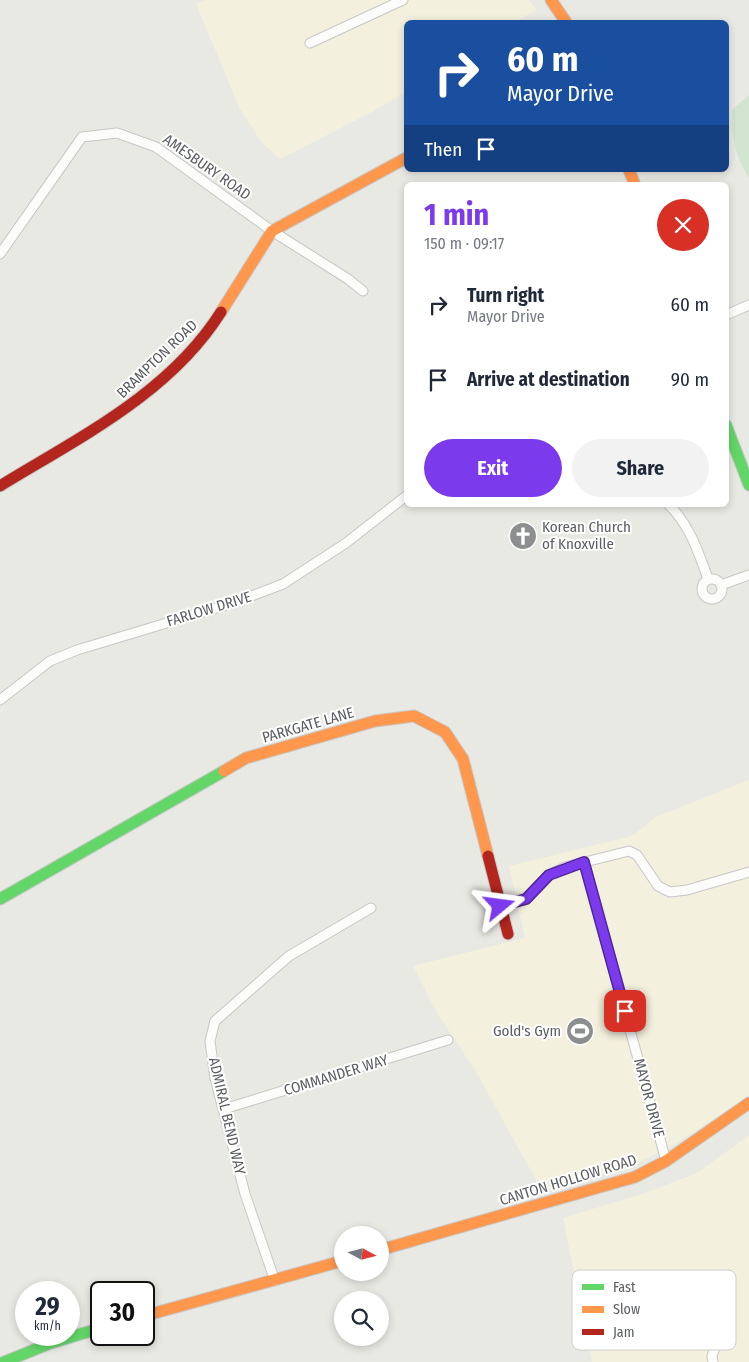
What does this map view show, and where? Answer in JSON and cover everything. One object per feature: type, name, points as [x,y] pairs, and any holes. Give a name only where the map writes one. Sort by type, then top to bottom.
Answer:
[{"type":"street","points":[[310,43],[403,0]]},
{"type":"street","points":[[551,0],[565,20]]},
{"type":"street","name":"AMESBURY ROAD","points":[[0,254],[82,138],[117,132],[156,147],[272,231],[348,278],[363,291]]},
{"type":"street","points":[[272,231],[404,159]]},
{"type":"street","name":"BRAMPTON ROAD","points":[[0,486],[131,406],[204,338],[272,231]]},
{"type":"street","points":[[729,314],[749,305]]},
{"type":"street","points":[[729,433],[749,485]]},
{"type":"street","name":"FARLOW DRIVE","points":[[0,700],[50,661],[77,650],[233,603],[283,584],[346,542],[404,498]]},
{"type":"street","points":[[671,507],[682,521],[692,539],[708,579]]},
{"type":"street","points":[[721,585],[749,575]]},
{"type":"street","points":[[708,579],[717,580],[721,585],[722,592],[718,597],[708,599],[703,595],[701,588],[708,579]]},
{"type":"street","name":"PARKGATE LANE","points":[[0,899],[246,758],[375,721],[414,716],[445,732],[464,759],[508,934]]},
{"type":"street","points":[[500,906],[526,899],[549,875],[584,862],[628,851],[637,855],[658,886],[670,892],[688,890],[749,872]]},
{"type":"street","name":"MAYOR DRIVE","points":[[584,862],[666,1161]]},
{"type":"street","name":"ADMIRAL BEND WAY","points":[[275,1281],[245,1194],[215,1078],[210,1041],[215,1021],[289,956],[371,908]]},
{"type":"street","name":"COMMANDER WAY","points":[[224,1109],[448,1040]]},
{"type":"street","name":"CANTON HOLLOW ROAD","points":[[389,1247],[619,1183],[666,1161],[749,1103]]},
{"type":"street","points":[[155,1313],[334,1263]]},
{"type":"street","points":[[4,1362],[51,1343],[90,1331]]},
{"type":"shaded area","points":[[206,0],[529,0],[536,10],[519,20],[404,20],[404,93],[372,112],[280,159],[262,143],[240,109],[196,4]]},
{"type":"shaded area","points":[[749,780],[749,1096],[678,1142],[638,1163],[551,1191],[541,1189],[475,1070],[437,1013],[413,966],[525,938],[509,866],[632,836],[656,817]]},
{"type":"shaded area","points":[[749,1135],[749,1362],[592,1362],[590,1350],[736,1350],[736,1270],[573,1270],[563,1218],[645,1193],[697,1173]]},
{"type":"green space","points":[[749,95],[749,179],[740,162],[733,138],[732,110]]},
{"type":"traffic: fast","points":[[729,433],[749,485]]},
{"type":"traffic: fast","points":[[0,899],[224,771]]},
{"type":"traffic: fast","points":[[4,1362],[51,1343],[90,1331]]},
{"type":"traffic: slow","points":[[551,0],[565,20]]},
{"type":"traffic: slow","points":[[221,312],[272,231],[404,159]]},
{"type":"traffic: slow","points":[[630,172],[634,182]]},
{"type":"traffic: slow","points":[[224,771],[246,758],[375,721],[414,716],[445,732],[463,759],[488,856]]},
{"type":"traffic: slow","points":[[389,1247],[635,1177],[666,1161],[749,1103]]},
{"type":"traffic: slow","points":[[155,1313],[334,1263]]},
{"type":"traffic: jam","points":[[0,486],[92,431],[150,390],[200,341],[221,312]]},
{"type":"traffic: jam","points":[[488,856],[508,934]]},
{"type":"place","name":"Korean Church of Knoxville","points":[[523,536]]},
{"type":"place","name":"Gold's Gym","points":[[580,1031]]},
{"type":"route","points":[[500,906],[526,899],[549,875],[565,867],[584,862],[625,1011]]}]
